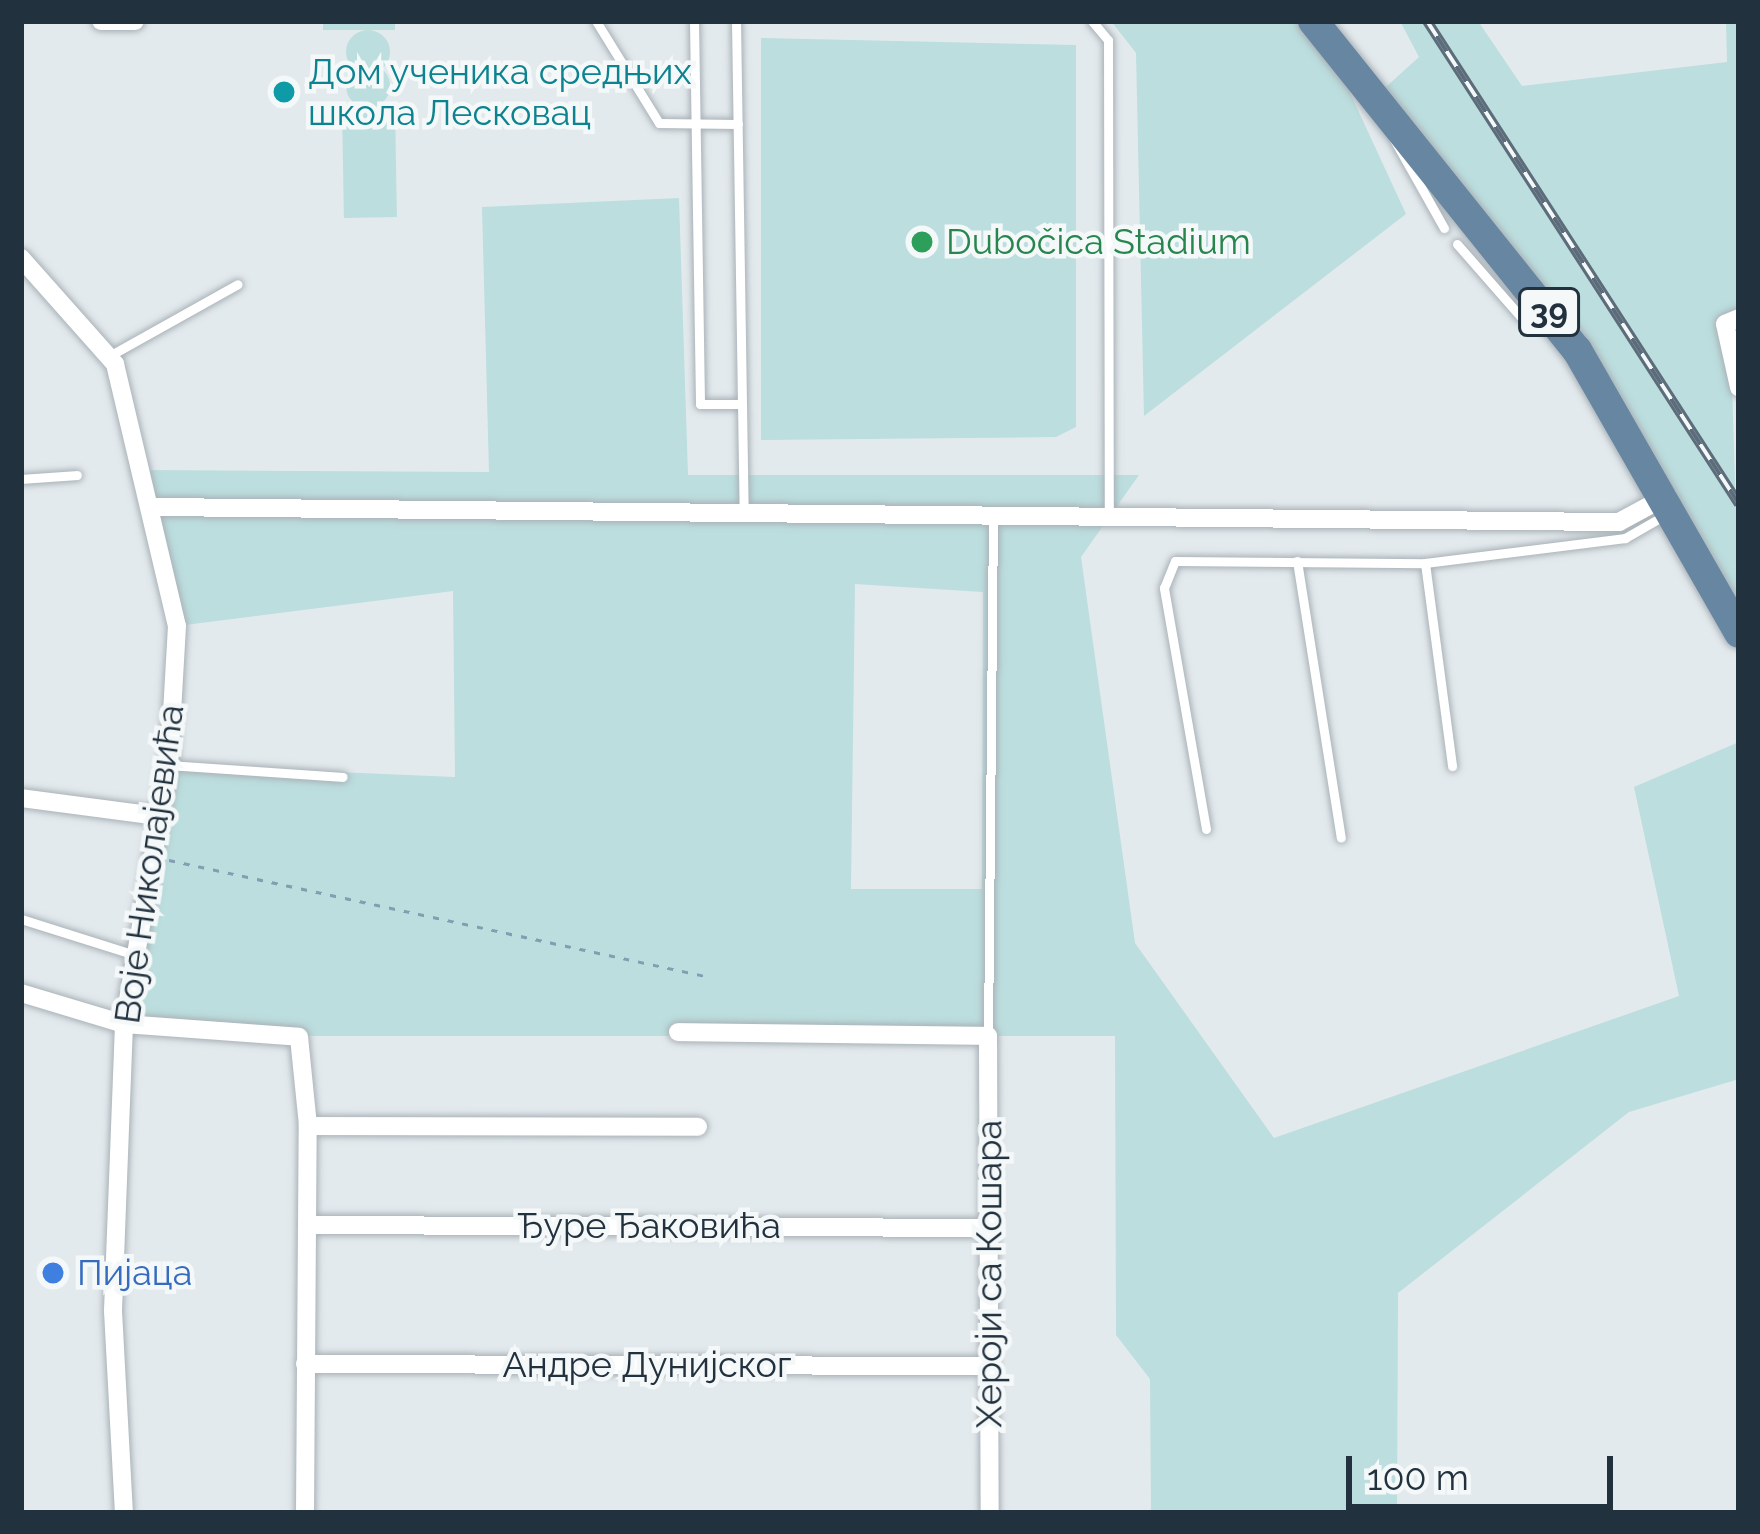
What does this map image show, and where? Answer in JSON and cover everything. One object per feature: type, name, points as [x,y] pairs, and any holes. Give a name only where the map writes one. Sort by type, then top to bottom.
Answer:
[{"type":"main road","name":"39","points":[[1313,21],[1401,120],[1552,316],[1671,502],[1739,633]]},
{"type":"street","points":[[101,21],[135,21]]},
{"type":"street","name":"Воје Николајевића","points":[[21,258],[111,356],[155,508],[177,626],[170,765],[157,816],[124,1024],[113,1311],[124,1513]]},
{"type":"street","points":[[1739,318],[1725,324],[1739,387]]},
{"type":"street","points":[[155,508],[993,512],[1619,522],[1671,502]]},
{"type":"street","points":[[21,797],[157,816]]},
{"type":"street","points":[[21,993],[124,1024],[299,1037],[308,1126],[305,1513]]},
{"type":"street","points":[[678,1032],[988,1036]]},
{"type":"street","name":"Хероји са Кошара","points":[[988,1036],[990,1513]]},
{"type":"street","points":[[308,1126],[698,1127]]},
{"type":"street","name":"Ђуре Ђаковића","points":[[308,1225],[990,1228]]},
{"type":"street","name":"Андре Дунијског","points":[[305,1364],[988,1366]]},
{"type":"lane","points":[[596,21],[659,123],[738,124]]},
{"type":"lane","points":[[694,21],[700,404],[742,404]]},
{"type":"lane","points":[[736,21],[744,511]]},
{"type":"lane","points":[[1092,21],[1108,40],[1109,514]]},
{"type":"lane","points":[[1401,120],[1392,151],[1444,228]]},
{"type":"lane","points":[[1457,244],[1521,317],[1552,316]]},
{"type":"lane","points":[[111,356],[238,284]]},
{"type":"lane","points":[[21,478],[77,476]]},
{"type":"lane","points":[[1206,829],[1162,571],[1174,561],[1424,563],[1625,538],[1671,502]]},
{"type":"lane","points":[[988,1036],[993,512]]},
{"type":"lane","points":[[1298,561],[1341,838]]},
{"type":"lane","points":[[1424,563],[1452,766]]},
{"type":"lane","points":[[170,765],[343,777]]},
{"type":"lane","points":[[21,920],[133,954]]},
{"type":"path","points":[[150,856],[705,976]]},
{"type":"shaded area","points":[[323,21],[395,21],[395,30],[323,30]]},
{"type":"shaded area","points":[[1111,21],[1296,21],[1345,82],[1406,214],[1144,416],[1136,53]]},
{"type":"shaded area","points":[[1400,21],[1478,21],[1522,86],[1727,62],[1726,21],[1739,21],[1739,318],[1730,319],[1739,611],[1695,530],[1377,95],[1419,57]]},
{"type":"shaded area","points":[[368,30],[383,37],[390,52],[383,67],[368,74],[353,67],[346,52],[353,37]]},
{"type":"shaded area","name":"Dubočica Stadium","points":[[761,38],[1076,45],[1076,427],[1056,437],[761,440]]},
{"type":"shaded area","points":[[368,64],[384,70],[390,86],[384,102],[368,108],[352,102],[346,86],[352,70]]},
{"type":"shaded area","points":[[395,107],[397,217],[344,218],[342,108]]},
{"type":"shaded area","points":[[679,198],[688,475],[1139,475],[1081,557],[1135,943],[1274,1138],[1679,996],[1634,787],[1739,742],[1739,1079],[1629,1112],[1398,1293],[1397,1513],[1151,1513],[1150,1379],[1116,1335],[1115,1036],[313,1036],[124,1024],[169,765],[455,777],[453,591],[177,626],[144,470],[489,472],[482,207]],"holes":[[[855,584],[983,592],[982,889],[851,889]]]},
{"type":"railway","points":[[1427,21],[1739,504]]},
{"type":"place","name":"Дом ученика средњих школа Лесковац","points":[[284,92]]},
{"type":"place","name":"Dubočica Stadium","points":[[922,242]]},
{"type":"place","name":"Пијаца","points":[[53,1273]]}]
